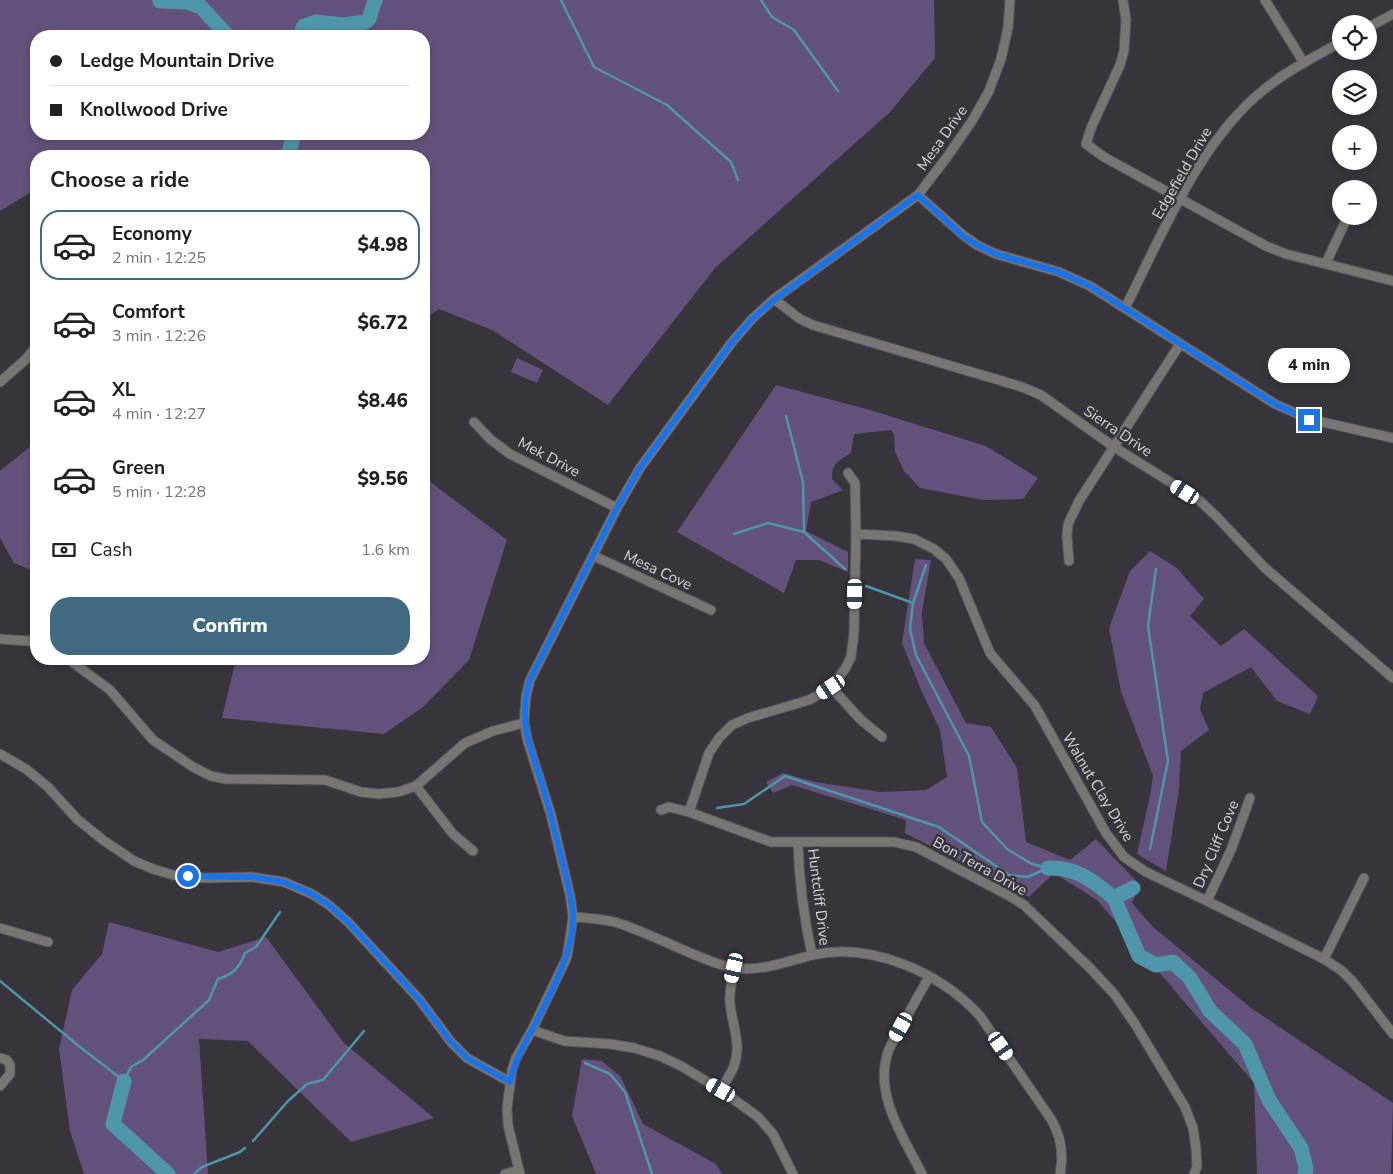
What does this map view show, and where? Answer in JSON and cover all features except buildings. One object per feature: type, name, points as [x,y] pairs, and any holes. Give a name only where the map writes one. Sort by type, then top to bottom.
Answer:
[{"type":"street","name":"Mesa Drive","points":[[520,1172],[508,1125],[507,1108],[510,1082],[516,1058],[532,1030],[567,957],[573,917],[557,838],[524,723],[526,696],[530,680],[617,508],[640,468],[726,350],[753,318],[774,300],[918,195],[947,157],[989,91],[1001,59],[1010,0]]},
{"type":"street","points":[[1124,0],[1126,20],[1124,52],[1120,66],[1091,128],[1086,144],[1104,157],[1266,246],[1286,254],[1393,281]]},
{"type":"street","points":[[1265,0],[1304,63]]},
{"type":"street","points":[[1377,23],[1393,14]]},
{"type":"street","name":"Edgefield Drive","points":[[1125,308],[1180,199],[1212,144],[1230,122],[1267,87],[1332,47]]},
{"type":"street","points":[[918,195],[963,236],[977,245],[996,254],[1059,272],[1090,286],[1275,404],[1309,420],[1393,438]]},
{"type":"street","points":[[1326,263],[1344,225]]},
{"type":"street","name":"Sierra Drive","points":[[774,300],[800,319],[813,325],[1022,387],[1041,395],[1114,447],[1199,500],[1265,568],[1393,678]]},
{"type":"street","points":[[1069,561],[1068,524],[1079,501],[1180,344]]},
{"type":"street","points":[[0,382],[30,354]]},
{"type":"street","name":"Mek Drive","points":[[474,422],[490,439],[510,454],[617,508]]},
{"type":"street","points":[[689,812],[709,753],[719,738],[732,725],[748,718],[809,700],[831,687],[845,671],[851,657],[854,633],[856,534],[855,483],[848,473]]},
{"type":"street","name":"Walnut Clay Drive","points":[[856,534],[914,539],[934,549],[946,559],[959,578],[990,653],[1035,706],[1114,845],[1124,857],[1146,872],[1207,900],[1324,959],[1342,971],[1353,982],[1393,1034]]},
{"type":"street","name":"Mesa Cove","points":[[594,556],[711,610]]},
{"type":"street","points":[[0,639],[30,641]]},
{"type":"street","points":[[77,665],[110,690],[153,740],[193,767],[211,776],[226,780],[325,780],[361,792],[378,794],[398,792],[416,786],[465,744],[494,731],[524,723]]},
{"type":"street","points":[[831,687],[861,720],[882,737]]},
{"type":"street","points":[[0,754],[26,769],[48,787],[77,819],[103,840],[134,861],[153,870],[173,875],[204,878],[252,877],[284,882],[312,894],[329,905],[354,929],[419,999],[451,1042],[467,1058],[510,1082]]},
{"type":"street","points":[[416,786],[453,834],[473,852]]},
{"type":"street","name":"Dry Cliff Cove","points":[[1207,900],[1232,850],[1250,798]]},
{"type":"street","name":"Bon Terra Drive","points":[[661,810],[669,807],[689,812],[771,842],[894,842],[916,847],[1024,905],[1090,968],[1115,995],[1135,1024],[1185,1107],[1193,1128],[1196,1148],[1194,1174]]},
{"type":"street","name":"Huntcliff Drive","points":[[798,843],[799,880],[812,955]]},
{"type":"street","points":[[1324,959],[1364,878]]},
{"type":"street","points":[[573,917],[618,923],[715,963],[734,968],[754,969],[812,955],[829,952],[849,952],[896,960],[929,977],[971,1006],[980,1016],[1051,1118],[1060,1139],[1062,1153],[1060,1174]]},
{"type":"street","points":[[0,928],[48,942]]},
{"type":"street","points":[[721,1090],[734,1066],[737,1052],[736,1033],[730,1005],[730,990],[734,968]]},
{"type":"street","points":[[922,1174],[890,1108],[885,1087],[884,1069],[894,1040],[929,977]]},
{"type":"street","points":[[532,1030],[564,1042],[610,1044],[634,1048],[660,1056],[721,1090],[758,1116],[779,1145],[793,1174]]},
{"type":"street","points":[[0,1058],[7,1060],[10,1065],[10,1074],[0,1086]]},
{"type":"street","points":[[505,1174],[520,1172]]},
{"type":"shaded area","points":[[0,0],[934,0],[935,58],[890,112],[715,268],[608,405],[492,330],[439,309],[430,315],[430,150],[30,150],[30,193],[0,211]]},
{"type":"shaded area","points":[[517,358],[543,370],[537,383],[511,372]]},
{"type":"shaded area","points":[[776,385],[870,410],[986,446],[1038,478],[1023,499],[983,500],[920,488],[904,471],[895,452],[894,434],[891,430],[854,434],[851,453],[837,463],[832,474],[832,479],[843,490],[811,502],[806,531],[848,552],[848,572],[819,560],[796,560],[784,593],[677,532]]},
{"type":"shaded area","points":[[30,447],[30,570],[14,563],[0,538],[0,471]]},
{"type":"shaded area","points":[[430,482],[507,540],[469,660],[423,707],[384,734],[222,718],[235,665],[430,665]]},
{"type":"shaded area","points":[[1150,551],[1177,568],[1204,599],[1190,616],[1221,646],[1244,629],[1318,696],[1310,714],[1277,701],[1251,667],[1203,693],[1200,709],[1209,730],[1181,751],[1179,789],[1166,871],[1137,854],[1153,776],[1121,692],[1109,628],[1130,571]]},
{"type":"shaded area","points":[[915,559],[931,560],[922,612],[924,643],[966,723],[991,727],[1017,768],[1026,842],[1070,860],[1096,839],[1140,885],[1132,903],[1153,927],[1251,1008],[1393,1103],[1391,1174],[1257,1174],[1254,1083],[1097,900],[1054,873],[1029,897],[905,833],[906,820],[792,785],[773,793],[766,782],[783,773],[815,782],[881,792],[926,790],[947,777],[940,730],[902,643]]},
{"type":"shaded area","points":[[109,922],[218,952],[266,937],[344,1043],[434,1118],[351,1142],[248,1041],[199,1039],[208,1174],[84,1174],[70,1131],[59,1049],[72,990],[102,954]]},
{"type":"shaded area","points":[[582,1059],[602,1061],[621,1077],[643,1124],[716,1164],[722,1174],[596,1174],[572,1116]]},
{"type":"waterway","points":[[160,0],[187,2],[201,7],[222,30]]},
{"type":"waterway","points":[[302,30],[304,26],[316,22],[344,25],[365,22],[369,19],[375,0]]},
{"type":"waterway","points":[[561,0],[594,67],[667,105],[731,162],[738,180]]},
{"type":"waterway","points":[[761,0],[772,17],[794,30],[838,91]]},
{"type":"waterway","points":[[290,150],[292,140]]},
{"type":"waterway","points":[[786,416],[803,482],[804,532],[845,569]]},
{"type":"waterway","points":[[734,534],[768,523],[804,532]]},
{"type":"waterway","points":[[913,603],[926,565]]},
{"type":"waterway","points":[[1150,849],[1168,761],[1148,626],[1156,569]]},
{"type":"waterway","points":[[866,586],[913,603],[910,629],[916,655],[969,756],[982,822],[1007,849],[1032,864],[1048,868]]},
{"type":"waterway","points":[[717,808],[744,804],[785,776],[939,827],[1009,875],[1028,877],[1047,868]]},
{"type":"waterway","points":[[1048,868],[1068,870],[1084,876],[1114,898]]},
{"type":"waterway","points":[[1133,888],[1114,898],[1139,956],[1156,965],[1173,962],[1190,978],[1210,1011],[1245,1044],[1269,1100],[1301,1148],[1306,1168],[1305,1174]]},
{"type":"waterway","points":[[0,981],[124,1081],[131,1067],[143,1060],[209,1000],[218,979],[235,970],[245,953],[256,947],[280,912]]},
{"type":"waterway","points":[[253,1141],[288,1101],[307,1084],[323,1080],[364,1031]]},
{"type":"waterway","points":[[585,1063],[610,1074],[625,1092],[652,1174]]},
{"type":"waterway","points":[[124,1081],[113,1124],[168,1174]]},
{"type":"waterway","points":[[194,1174],[202,1167],[240,1152],[245,1148]]},
{"type":"route","points":[[188,876],[204,878],[252,877],[284,882],[312,894],[329,905],[348,922],[419,999],[451,1042],[467,1058],[510,1082],[516,1058],[532,1030],[567,957],[573,917],[570,895],[551,815],[528,742],[524,723],[526,696],[530,680],[617,508],[640,468],[732,342],[753,318],[774,300],[918,195],[963,236],[977,245],[996,254],[1059,272],[1090,286],[1275,404],[1309,420]]}]
